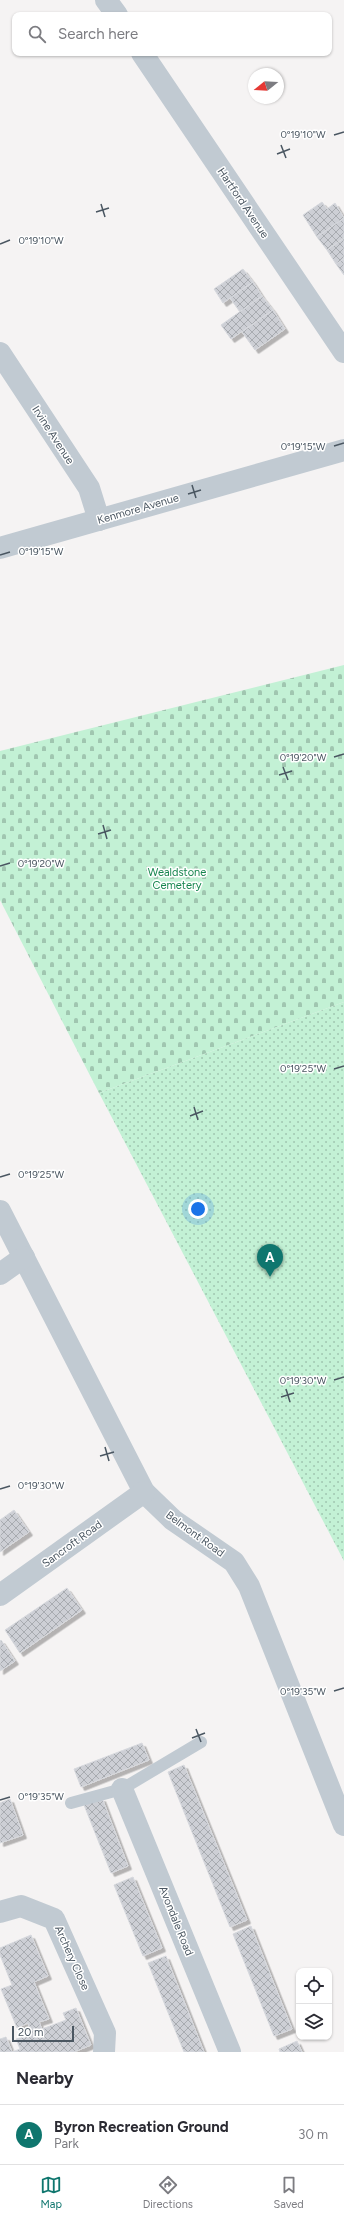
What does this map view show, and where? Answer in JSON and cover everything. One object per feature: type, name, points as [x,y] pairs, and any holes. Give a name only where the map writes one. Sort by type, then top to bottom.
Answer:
[{"type":"street","points":[[106,0],[114,12]]},
{"type":"street","name":"Hartford Avenue","points":[[144,56],[344,352]]},
{"type":"street","name":"Irvine Avenue","points":[[0,353],[88,488],[99,520]]},
{"type":"street","name":"Kenmore Avenue","points":[[0,548],[344,450]]},
{"type":"street","name":"Belmont Road","points":[[0,1211],[144,1492],[173,1520],[234,1562],[249,1586],[344,1825]]},
{"type":"street","points":[[0,1274],[24,1257]]},
{"type":"street","name":"Sancroft Road","points":[[0,1595],[144,1492]]},
{"type":"street","name":"Avondale Road","points":[[122,1789],[230,2052]]},
{"type":"street","name":"Archery Close","points":[[0,1912],[21,1906],[54,1919],[105,2033],[104,2052]]},
{"type":"lane","points":[[71,1803],[122,1789],[201,1742]]},
{"type":"green space","name":"Wealdstone Cemetery","points":[[344,665],[344,1002],[99,1093],[0,900],[0,751]]},
{"type":"green space","points":[[344,1002],[344,1561],[99,1093]]},
{"type":"building","points":[[322,202],[327,209],[335,203],[344,218],[317,237],[303,215]]},
{"type":"building","points":[[344,218],[344,238],[327,250],[317,237]]},
{"type":"building","points":[[344,238],[344,259],[336,264],[327,250]]},
{"type":"building","points":[[344,259],[344,275],[336,264]]},
{"type":"building","points":[[243,269],[253,282],[223,303],[214,289]]},
{"type":"building","points":[[253,282],[262,296],[240,312],[230,298]]},
{"type":"building","points":[[262,296],[273,310],[231,339],[221,325]]},
{"type":"building","points":[[273,310],[285,329],[255,350],[242,332]]},
{"type":"building","points":[[14,1510],[29,1532],[0,1552],[0,1520]]},
{"type":"building","points":[[67,1588],[82,1610],[20,1653],[5,1630]]},
{"type":"building","points":[[1,1640],[15,1661],[0,1671],[0,1641]]},
{"type":"building","points":[[142,1743],[149,1760],[81,1787],[74,1769]]},
{"type":"building","points":[[184,1765],[247,1920],[230,1927],[168,1772]]},
{"type":"building","points":[[102,1798],[128,1866],[111,1873],[84,1805]]},
{"type":"building","points":[[10,1799],[23,1835],[0,1843],[0,1803]]},
{"type":"building","points":[[133,1877],[162,1948],[143,1956],[114,1885]]},
{"type":"building","points":[[251,1926],[292,2029],[274,2036],[233,1934]]},
{"type":"building","points":[[31,1935],[48,1976],[34,1982],[49,2019],[39,2022],[42,2029],[66,2020],[63,2013],[76,2008],[91,2045],[74,2052],[12,2052],[20,2049],[16,2039],[31,2033],[28,2023],[17,2028],[1,1989],[12,1985],[0,1955],[0,1948]]},
{"type":"building","points":[[166,1956],[204,2052],[184,2052],[148,1963]]},
{"type":"building","points":[[6,2037],[12,2052],[0,2052],[0,2039]]},
{"type":"building","points":[[297,2041],[302,2052],[280,2052],[279,2049]]},
{"type":"place","name":"Byron Recreation Ground","points":[[270,1277]]}]
